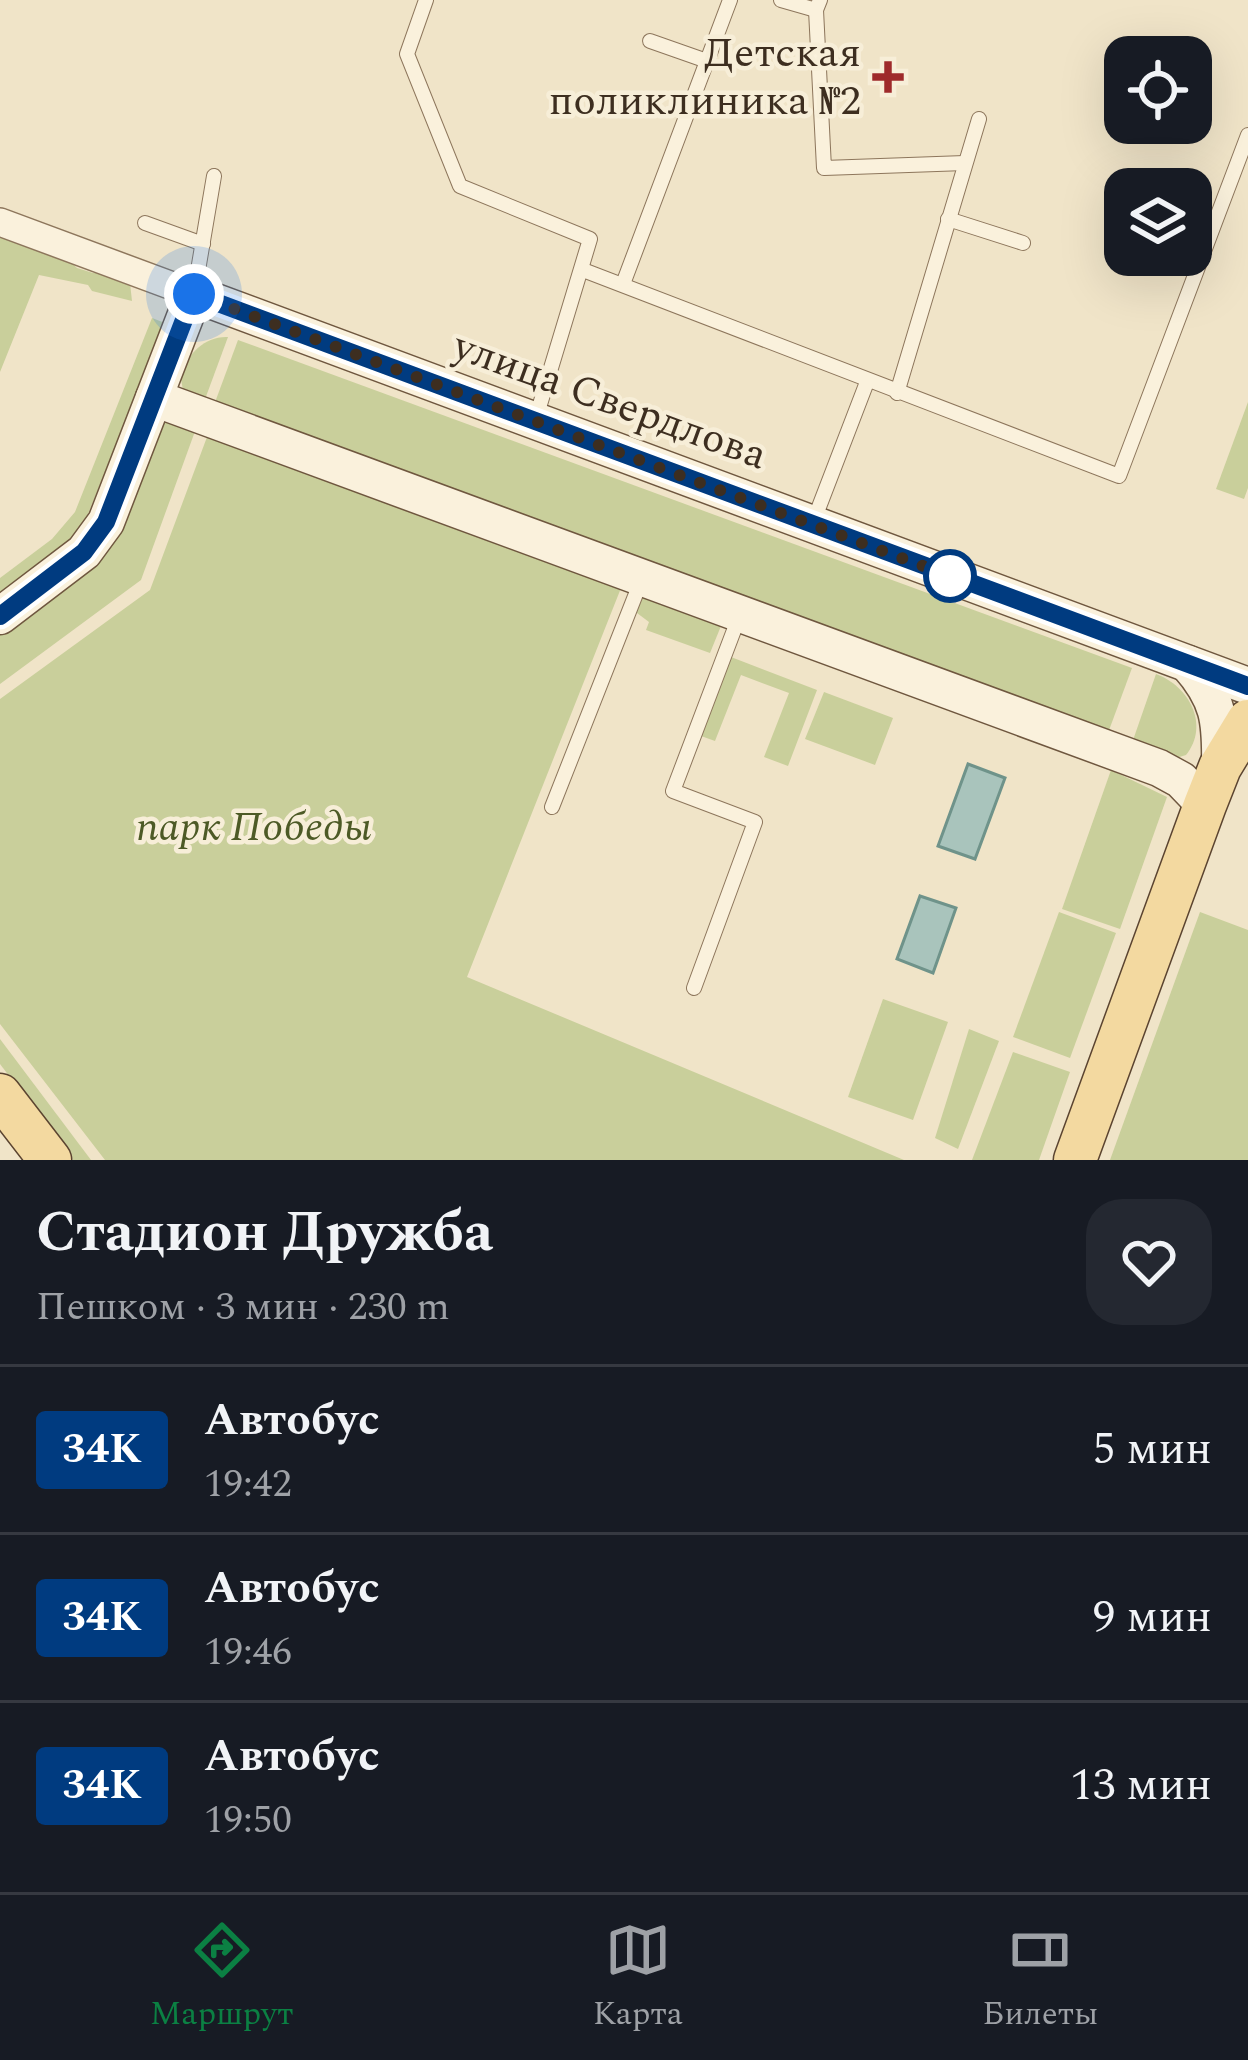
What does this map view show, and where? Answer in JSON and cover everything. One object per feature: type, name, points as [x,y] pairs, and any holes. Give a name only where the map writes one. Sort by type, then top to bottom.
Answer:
[{"type":"main road","points":[[0,616],[84,552],[106,522],[194,294]]},
{"type":"main road","name":"улица Свердлова","points":[[194,294],[1248,686]]},
{"type":"main road","points":[[154,398],[740,612],[1181,780],[1212,786]]},
{"type":"main road","points":[[1188,664],[1208,686],[1217,709],[1221,733],[1212,786]]},
{"type":"main road","points":[[1076,1160],[1212,786],[1248,721]]},
{"type":"main road","points":[[0,1095],[50,1160]]},
{"type":"street","name":"улица Свердлова","points":[[0,222],[194,294]]},
{"type":"lane","points":[[426,0],[407,54],[460,186],[590,239],[535,421]]},
{"type":"lane","points":[[623,284],[730,0]]},
{"type":"lane","points":[[781,0],[818,5],[824,168],[965,163]]},
{"type":"lane","points":[[650,41],[707,61]]},
{"type":"lane","points":[[897,393],[979,118]]},
{"type":"lane","points":[[584,270],[1119,476],[1248,135]]},
{"type":"lane","points":[[194,294],[214,176]]},
{"type":"lane","points":[[948,219],[1022,243]]},
{"type":"lane","points":[[145,223],[203,244]]},
{"type":"lane","points":[[812,524],[867,382]]},
{"type":"lane","points":[[552,807],[643,576]]},
{"type":"lane","points":[[694,988],[755,822],[673,791],[740,612]]},
{"type":"green space","points":[[0,231],[56,248],[77,268],[93,273],[117,270],[120,281],[130,283],[132,301],[39,275],[0,372]]},
{"type":"green space","points":[[152,318],[165,323],[86,519],[67,546],[0,597],[0,578],[52,539],[75,512]]},
{"type":"green space","points":[[228,337],[204,402],[183,390],[180,374],[193,353],[212,339]]},
{"type":"green space","points":[[238,340],[1132,668],[1108,733],[214,405]]},
{"type":"green space","points":[[1248,402],[1248,488],[1244,499],[1216,489]]},
{"type":"green space","points":[[166,418],[198,423],[141,580],[0,684],[0,634],[99,558],[156,426]]},
{"type":"green space","name":"парк Победы","points":[[207,437],[621,588],[467,977],[904,1160],[105,1160],[0,1024],[0,699],[150,590]]},
{"type":"green space","points":[[639,594],[721,626],[710,653],[646,630],[649,622],[633,610]]},
{"type":"green space","points":[[731,657],[817,690],[788,766],[764,757],[789,693],[741,675],[715,741],[701,736]]},
{"type":"green space","points":[[1156,674],[1178,688],[1192,708],[1196,731],[1186,755],[1176,758],[1132,743]]},
{"type":"green space","points":[[824,692],[893,718],[875,765],[805,739]]},
{"type":"green space","points":[[1111,770],[1167,797],[1120,929],[1062,909]]},
{"type":"green space","points":[[1059,912],[1116,933],[1070,1058],[1013,1037]]},
{"type":"green space","points":[[1200,912],[1248,930],[1248,1160],[1110,1160]]},
{"type":"green space","points":[[883,999],[948,1022],[913,1120],[848,1097]]},
{"type":"green space","points":[[969,1029],[999,1041],[958,1149],[935,1138]]},
{"type":"green space","points":[[0,1039],[91,1160],[73,1160],[0,1064]]},
{"type":"green space","points":[[1013,1052],[1070,1072],[1039,1160],[972,1160]]},
{"type":"water","points":[[968,764],[1005,778],[975,859],[938,846]]},
{"type":"water","points":[[920,896],[956,908],[933,973],[897,959]]},
{"type":"bus line","name":"34К","points":[[0,616],[84,552],[106,522],[194,294],[1248,686]]},
{"type":"place","name":"Детская поликлиника №2","points":[[888,77]]},
{"type":"route","points":[[194,294],[950,576]]}]
